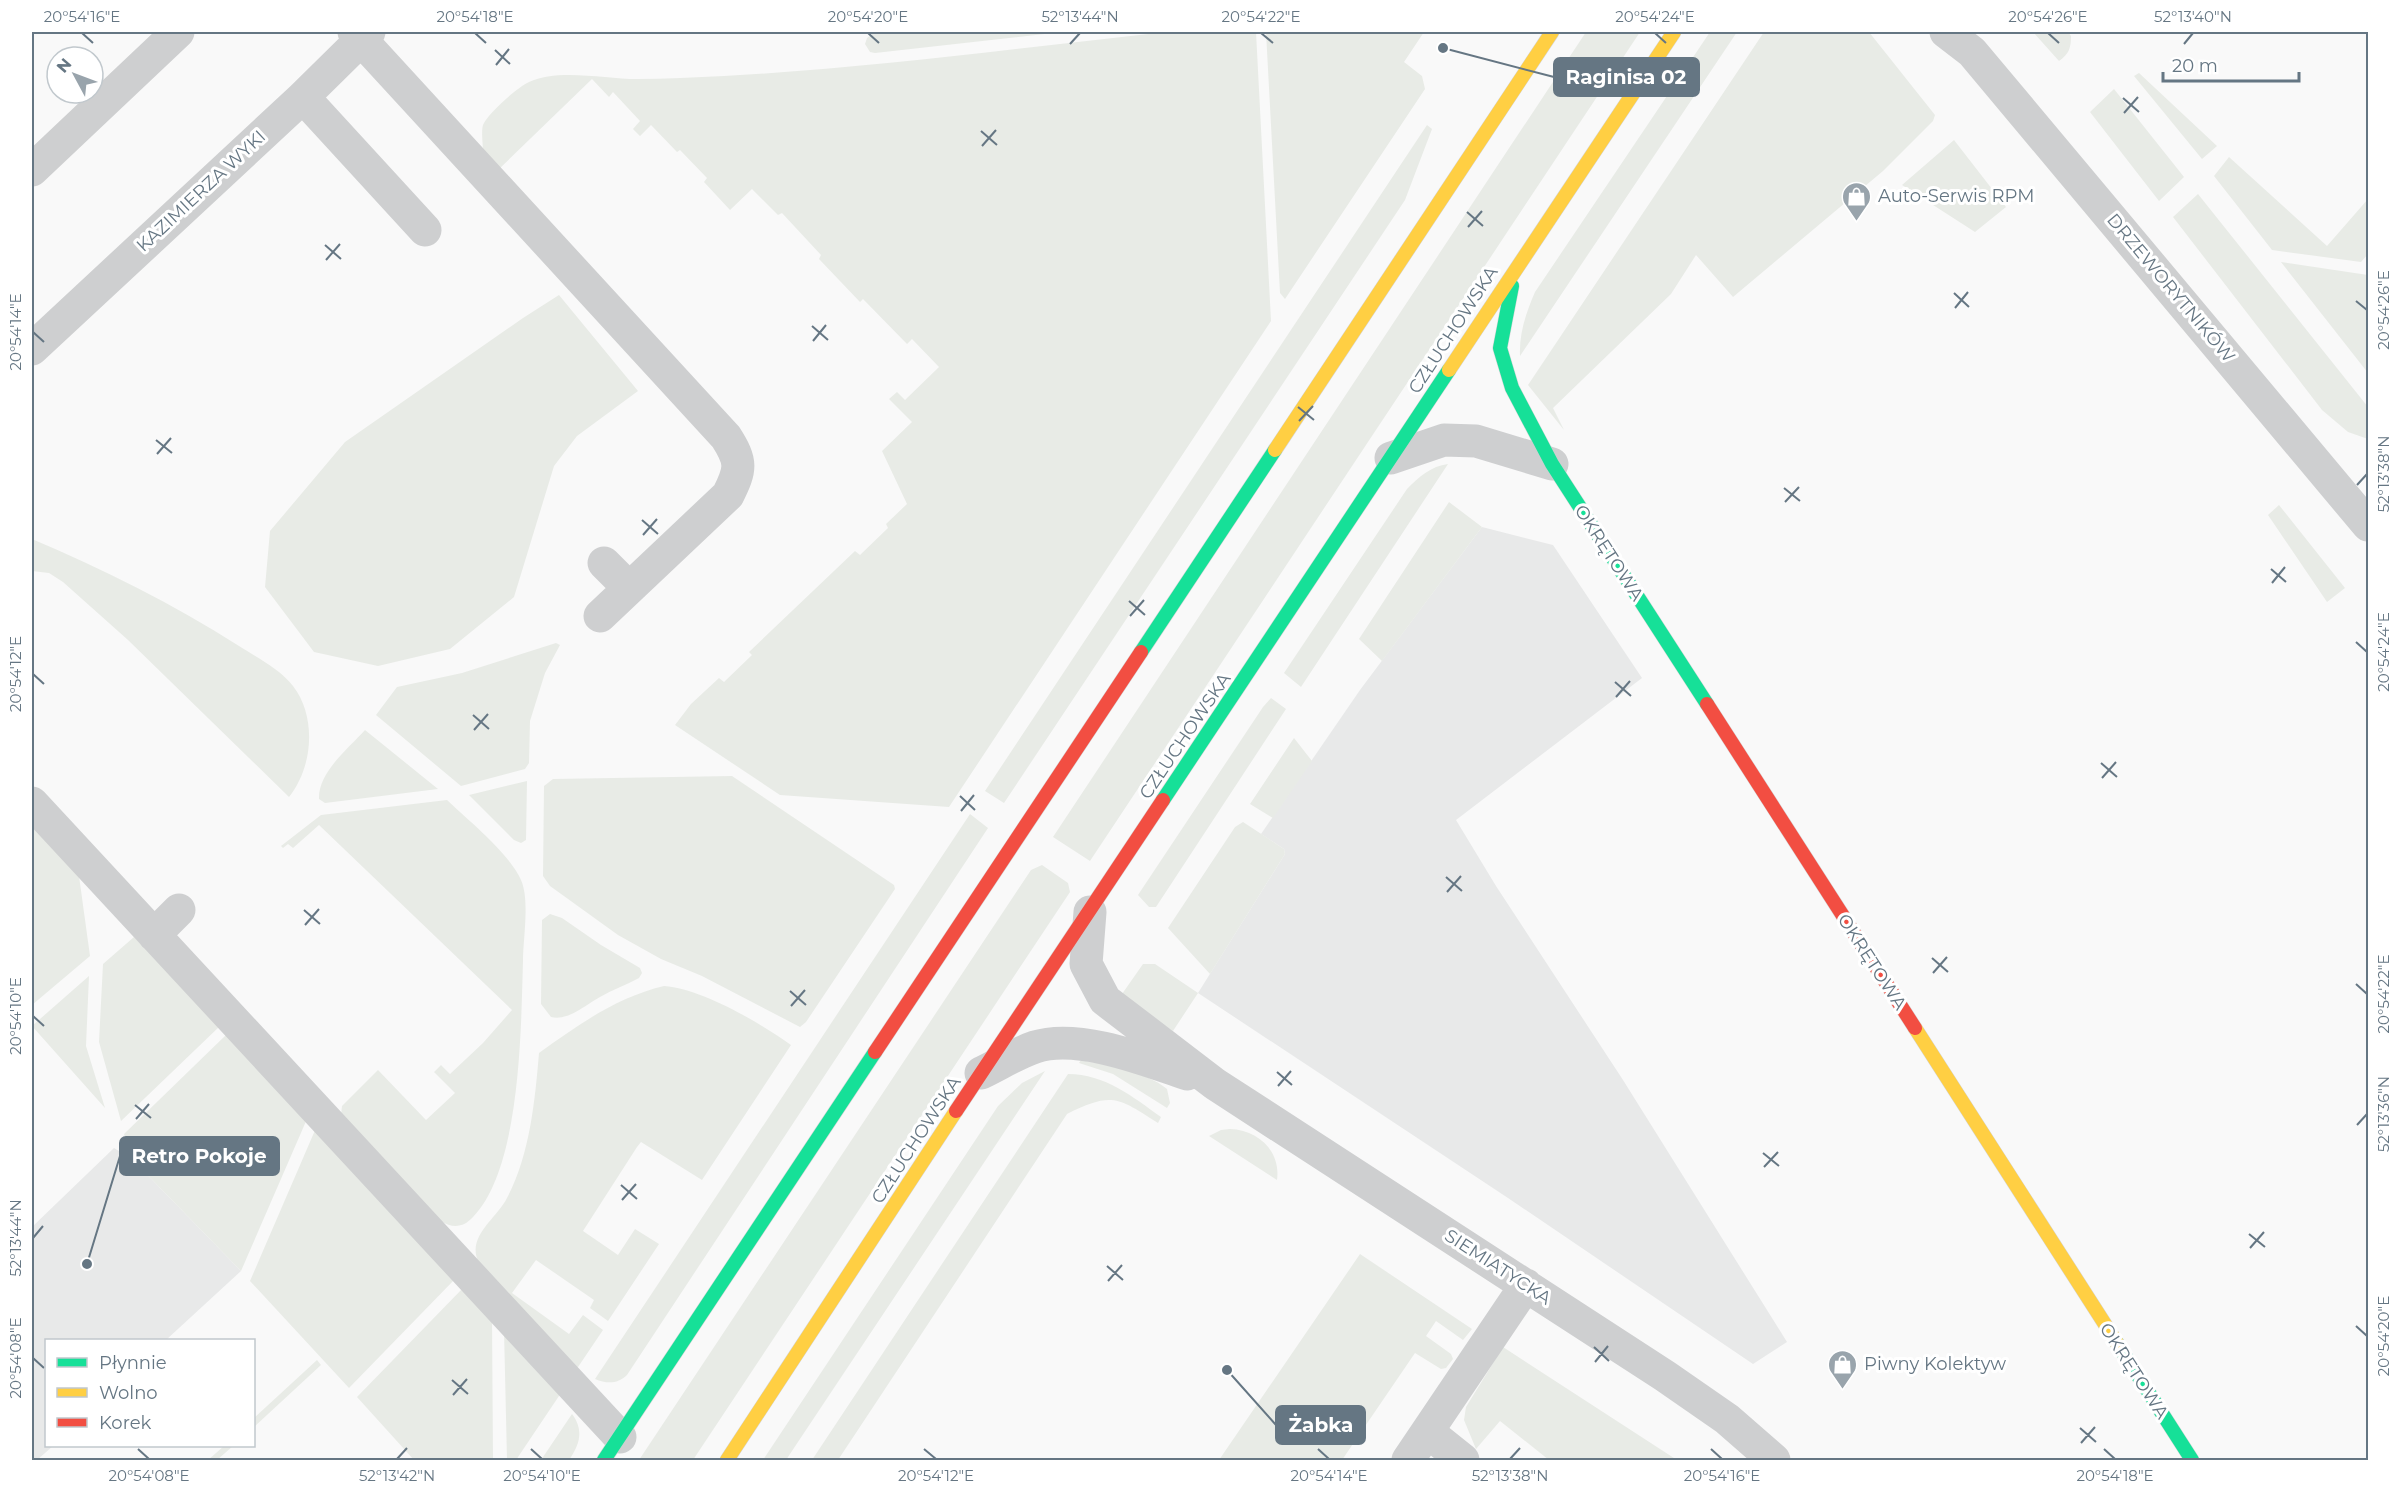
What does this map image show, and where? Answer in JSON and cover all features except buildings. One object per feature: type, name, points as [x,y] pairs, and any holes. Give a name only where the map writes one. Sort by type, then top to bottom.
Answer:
[{"type":"street","points":[[32,170],[178,32]]},
{"type":"street","points":[[32,803],[450,1256],[612,1449],[1552,32]]},
{"type":"street","name":"CZŁUCHOWSKA","points":[[727,1461],[981,1074],[1674,32]]},
{"type":"street","name":"DRZEWORYTNIKÓW","points":[[1946,32],[1970,42],[2364,507]]},
{"type":"street","points":[[362,34],[726,437],[738,454],[738,475],[728,495],[600,616]]},
{"type":"street","name":"KAZIMIERZA WYKI","points":[[32,349],[303,97],[362,34]]},
{"type":"street","points":[[303,97],[425,231]]},
{"type":"street","name":"OKRĘTOWA","points":[[1515,269],[1500,348],[1512,388],[1552,464],[2192,1461]]},
{"type":"street","points":[[1391,458],[1444,440],[1476,441],[1552,464]]},
{"type":"street","points":[[604,563],[620,579],[633,585]]},
{"type":"street","points":[[154,935],[179,910]]},
{"type":"street","name":"SIEMIATYCKA","points":[[1090,912],[1086,964],[1106,1000],[1215,1083],[1526,1284],[1727,1419],[1774,1461]]},
{"type":"street","name":"SIEMIATYCKA","points":[[981,1074],[1036,1046],[1077,1043],[1128,1054],[1215,1083]]},
{"type":"street","points":[[1408,1461],[1526,1284]]},
{"type":"street","points":[[1428,1432],[1463,1461]]},
{"type":"shaded area","points":[[875,32],[1062,32],[875,53],[870,52],[865,44],[867,38]]},
{"type":"shaded area","points":[[1166,32],[1256,32],[1271,321],[949,807],[780,795],[675,725],[691,704],[719,678],[724,682],[752,655],[749,652],[855,551],[860,555],[888,528],[886,524],[907,504],[882,451],[912,422],[889,399],[897,392],[905,400],[939,367],[912,339],[907,344],[863,299],[860,302],[819,259],[821,255],[782,213],[778,215],[752,189],[730,210],[704,182],[707,178],[680,150],[677,152],[651,125],[640,136],[633,129],[640,121],[613,92],[609,97],[592,79],[498,170],[483,152],[483,125],[497,107],[524,85],[541,78],[554,76],[582,75],[648,79],[724,76],[835,68]]},
{"type":"shaded area","points":[[1266,32],[1424,32],[1404,62],[1422,76],[1425,89],[1285,299],[1280,293]]},
{"type":"shaded area","points":[[1586,32],[1640,32],[1090,861],[1053,837]]},
{"type":"shaded area","points":[[1710,32],[1737,32],[1520,356],[1524,323],[1535,292]]},
{"type":"shaded area","points":[[1764,32],[1869,32],[1935,115],[1933,121],[1883,171],[1733,297],[1696,255],[1671,294],[1553,408],[1564,430],[1528,385]]},
{"type":"shaded area","points":[[2033,32],[2068,32],[2071,40],[2065,56],[2059,61]]},
{"type":"shaded area","points":[[2139,73],[2217,146],[2202,159],[2134,76]]},
{"type":"shaded area","points":[[2114,89],[2184,177],[2159,201],[2090,112]]},
{"type":"shaded area","points":[[1427,125],[1432,129],[1405,200],[1004,803],[985,791]]},
{"type":"shaded area","points":[[1954,140],[2006,207],[1975,232],[1902,185]]},
{"type":"shaded area","points":[[2229,157],[2327,246],[2368,199],[2368,254],[2361,262],[2272,250],[2214,176]]},
{"type":"shaded area","points":[[2198,194],[2368,407],[2368,439],[2348,432],[2322,410],[2173,217]]},
{"type":"shaded area","points":[[2281,262],[2368,275],[2368,373]]},
{"type":"shaded area","points":[[559,295],[638,391],[577,436],[554,466],[514,597],[450,649],[378,666],[314,652],[265,587],[270,531],[345,442]]},
{"type":"shaded area","points":[[1448,464],[1301,687],[1284,673],[1407,489],[1421,476]]},
{"type":"shaded area","points":[[1449,502],[1482,527],[1382,661],[1359,639]]},
{"type":"shaded area","points":[[2279,505],[2345,588],[2327,602],[2268,515]]},
{"type":"shaded area","points":[[1482,527],[1553,545],[1642,678],[1456,820],[1496,886],[1623,1080],[1787,1342],[1753,1364],[1508,1198],[1198,993],[1285,854],[1284,849],[1261,834],[1360,690]]},
{"type":"shaded area","points":[[32,539],[85,562],[163,602],[260,659],[288,680],[301,698],[309,727],[307,757],[303,771],[289,797],[128,640],[63,582],[49,573],[32,571]]},
{"type":"shaded area","points":[[556,643],[560,645],[545,673],[530,721],[529,763],[525,769],[461,786],[376,715],[397,687],[462,673]]},
{"type":"shaded area","points":[[1271,698],[1286,709],[1156,907],[1149,907],[1138,895]]},
{"type":"shaded area","points":[[365,730],[438,789],[325,803],[319,799],[320,789],[329,770]]},
{"type":"shaded area","points":[[1294,738],[1312,761],[1273,818],[1250,804]]},
{"type":"shaded area","points":[[732,776],[894,885],[895,889],[806,1022],[800,1027],[702,976],[661,959],[618,935],[550,886],[543,876],[544,786],[553,779]]},
{"type":"shaded area","points":[[527,781],[526,840],[521,843],[514,840],[469,795]]},
{"type":"shaded area","points":[[447,800],[487,837],[515,870],[524,888],[526,909],[519,1058],[509,1132],[501,1166],[489,1195],[470,1220],[462,1225],[454,1226],[441,1221],[341,1115],[342,1106],[378,1070],[426,1120],[455,1093],[434,1072],[441,1065],[450,1074],[483,1043],[512,1010],[319,825],[293,848],[288,844],[283,848],[281,846],[321,815]]},
{"type":"shaded area","points":[[970,814],[988,828],[627,1375],[612,1382],[595,1379]]},
{"type":"shaded area","points":[[1243,822],[1284,849],[1285,854],[1210,974],[1168,928],[1235,827]]},
{"type":"shaded area","points":[[32,825],[79,876],[90,956],[32,1005]]},
{"type":"shaded area","points":[[1042,865],[1068,883],[1070,892],[693,1460],[639,1460],[1031,870]]},
{"type":"shaded area","points":[[550,914],[562,918],[640,968],[642,973],[639,978],[605,994],[570,1015],[551,1017],[541,1004],[542,920]]},
{"type":"shaded area","points":[[134,937],[220,1026],[121,1121],[99,1042],[103,964]]},
{"type":"shaded area","points":[[1143,964],[1155,964],[1198,993],[1173,1031],[1132,1004],[1122,994]]},
{"type":"shaded area","points":[[89,976],[86,1046],[105,1108],[32,1026]]},
{"type":"shaded area","points":[[664,986],[696,993],[731,1008],[791,1045],[702,1180],[641,1142],[637,1147],[583,1231],[618,1255],[635,1229],[659,1244],[608,1321],[590,1308],[594,1300],[536,1260],[512,1293],[569,1334],[583,1315],[603,1330],[576,1370],[478,1261],[476,1243],[507,1198],[521,1164],[530,1127],[539,1053],[583,1022],[614,1005]]},
{"type":"shaded area","points":[[227,1034],[307,1119],[241,1271],[132,1159],[124,1134]]},
{"type":"shaded area","points":[[1081,1060],[1126,1070],[1149,1078],[1167,1089],[1170,1103],[1167,1108],[1113,1074],[1079,1063]]},
{"type":"shaded area","points":[[1045,1071],[786,1460],[763,1460],[998,1106],[1022,1083]]},
{"type":"shaded area","points":[[1068,1074],[1094,1078],[1118,1088],[1161,1117],[1158,1123],[1114,1100],[1094,1102],[1067,1114],[838,1460],[812,1460]]},
{"type":"shaded area","points":[[316,1128],[455,1279],[349,1388],[250,1281]]},
{"type":"shaded area","points":[[1230,1129],[1250,1133],[1266,1144],[1275,1160],[1277,1180],[1209,1136],[1221,1130]]},
{"type":"shaded area","points":[[114,1148],[132,1159],[241,1271],[167,1339],[45,1339],[45,1447],[52,1447],[37,1460],[32,1460],[32,1227]]},
{"type":"shaded area","points":[[1360,1254],[1472,1329],[1463,1340],[1436,1321],[1426,1336],[1451,1354],[1453,1359],[1446,1368],[1441,1369],[1415,1353],[1342,1460],[1219,1460]]},
{"type":"shaded area","points":[[463,1288],[492,1318],[493,1460],[414,1460],[357,1397]]},
{"type":"shaded area","points":[[504,1330],[561,1393],[516,1460],[507,1460]]},
{"type":"shaded area","points":[[1503,1347],[1677,1460],[1549,1460],[1500,1421],[1476,1449],[1464,1420],[1466,1407]]},
{"type":"shaded area","points":[[317,1360],[321,1365],[255,1426],[255,1417]]},
{"type":"shaded area","points":[[572,1414],[578,1426],[579,1437],[569,1460],[541,1460]]},
{"type":"shaded area","points":[[223,1447],[232,1447],[217,1460],[208,1460]]},
{"type":"traffic: fast","points":[[1512,286],[1500,348],[1512,388],[1552,464],[1707,704]]},
{"type":"traffic: fast","points":[[1163,800],[1449,370]]},
{"type":"traffic: fast","points":[[1141,652],[1275,450]]},
{"type":"traffic: fast","points":[[604,1460],[875,1052]]},
{"type":"traffic: fast","points":[[2117,1343],[2192,1460]]},
{"type":"traffic: slow","points":[[1275,450],[1552,32]]},
{"type":"traffic: slow","points":[[1449,370],[1674,32]]},
{"type":"traffic: slow","points":[[1915,1028],[2117,1343]]},
{"type":"traffic: slow","points":[[727,1460],[956,1111]]},
{"type":"traffic: jam","points":[[875,1052],[1141,652]]},
{"type":"traffic: jam","points":[[1707,704],[1915,1028]]},
{"type":"traffic: jam","points":[[956,1111],[1163,800]]},
{"type":"place","name":"Raginisa 02","points":[[1443,48]]},
{"type":"place","name":"Auto-Serwis RPM","points":[[1857,222]]},
{"type":"place","name":"Retro Pokoje","points":[[87,1264]]},
{"type":"place","name":"Żabka","points":[[1227,1370]]},
{"type":"place","name":"Piwny Kolektyw","points":[[1843,1390]]}]
